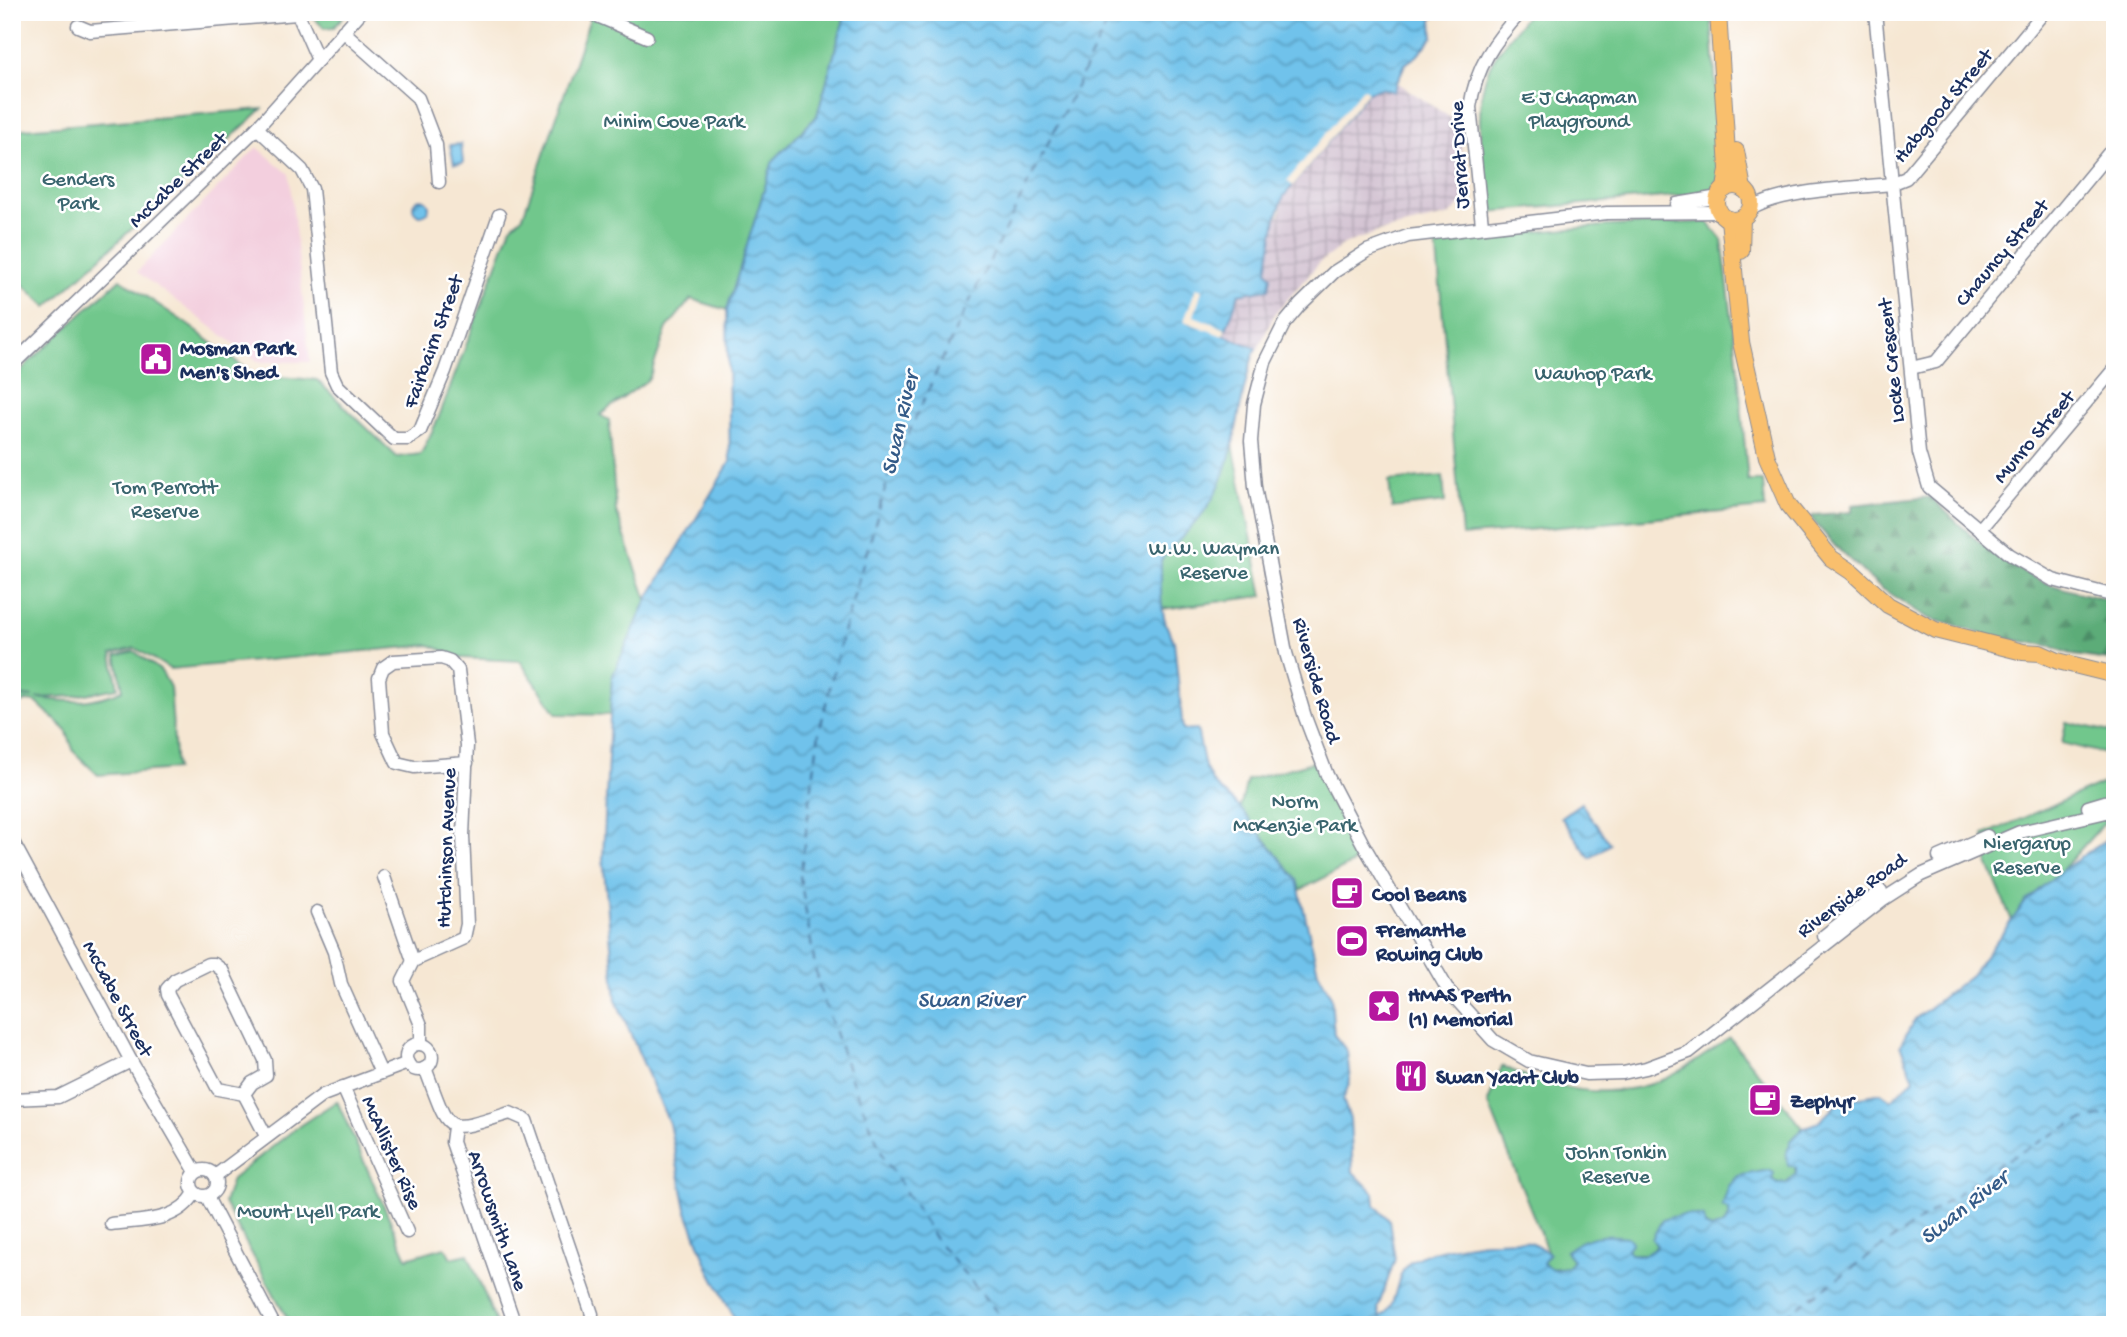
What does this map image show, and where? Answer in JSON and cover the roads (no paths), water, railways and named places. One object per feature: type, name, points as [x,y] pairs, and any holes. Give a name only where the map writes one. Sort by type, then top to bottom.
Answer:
[{"type":"main road","points":[[1718,12],[1728,169],[1735,204],[1757,386],[1780,471],[1789,492],[1817,530],[1845,559],[1889,596],[1926,618],[1955,628],[2041,646],[2115,669]]},
{"type":"main road","points":[[1727,12],[1737,166],[1735,204],[1741,342],[1767,457],[1788,505],[1822,547],[1875,596],[1904,615],[1935,630],[2023,652],[2040,653],[2058,661],[2115,675]]},
{"type":"street","name":"McCabe Street","points":[[12,365],[257,128],[361,12]]},
{"type":"street","points":[[588,12],[647,37]]},
{"type":"street","name":"Jerrat Drive","points":[[1482,225],[1470,107],[1472,95],[1488,51],[1521,12]]},
{"type":"street","name":"Locke Crescent","points":[[1875,12],[1919,453],[1929,486],[2011,555],[2053,580],[2115,596]]},
{"type":"street","name":"Habgood Street","points":[[1891,184],[1913,172],[2044,12]]},
{"type":"street","points":[[78,26],[90,31],[297,13],[318,60]]},
{"type":"street","points":[[343,32],[418,98],[436,145],[439,182]]},
{"type":"street","points":[[308,35],[330,47]]},
{"type":"street","name":"Fairbairn Street","points":[[257,128],[302,170],[312,189],[331,372],[337,385],[394,439],[408,439],[420,432],[445,371],[499,215]]},
{"type":"street","name":"Chauncy Street","points":[[1911,368],[1936,362],[2108,154],[2115,150]]},
{"type":"street","name":"Riverside Road","points":[[1891,184],[1735,204],[1482,225],[1408,236],[1367,251],[1334,272],[1300,304],[1284,324],[1265,362],[1254,404],[1251,441],[1255,487],[1286,653],[1304,717],[1335,792],[1448,990],[1470,1016],[1503,1046],[1529,1061],[1566,1072],[1623,1073],[1689,1052],[1714,1035],[1882,900],[1921,875],[2020,832],[2115,810]]},
{"type":"street","name":"Munro Street","points":[[1980,530],[2115,368]]},
{"type":"street","name":"Hutchinson Avenue","points":[[413,961],[464,938],[467,924],[463,836],[467,763],[458,670],[450,661],[441,658],[393,661],[383,668],[379,678],[383,733],[397,763],[414,767],[467,763]]},
{"type":"street","name":"Riverside Road","points":[[1677,1055],[1686,1044],[1861,906],[1909,873],[2000,831],[2115,799]]},
{"type":"street","name":"McCabe Street","points":[[12,840],[131,1061],[196,1172]]},
{"type":"street","points":[[384,877],[413,961],[403,981],[422,1025],[421,1044],[432,1055],[431,1063],[425,1069],[417,1070],[408,1063],[407,1051],[413,1045],[421,1044]]},
{"type":"street","points":[[317,912],[334,952],[341,984],[381,1073]]},
{"type":"street","points":[[214,964],[222,970],[265,1060],[265,1075],[252,1083],[244,1094],[218,1089],[167,995],[170,984],[202,966],[214,964]]},
{"type":"street","points":[[12,1099],[58,1097],[131,1061]]},
{"type":"street","points":[[215,1175],[323,1095],[408,1063]]},
{"type":"street","points":[[425,1069],[445,1120],[454,1127],[463,1128],[510,1113],[526,1120],[592,1314],[590,1325]]},
{"type":"street","name":"McAllister Rise","points":[[343,1087],[407,1232]]},
{"type":"street","points":[[244,1094],[266,1136]]},
{"type":"street","name":"Arrowsmith Lane","points":[[454,1127],[452,1143],[515,1325]]},
{"type":"street","points":[[111,1224],[171,1215],[201,1195],[217,1188],[215,1175],[209,1170],[196,1172],[191,1180],[201,1195],[274,1325]]},
{"type":"water","name":"Swan River","points":[[846,12],[1443,12],[1432,19],[1433,37],[1417,56],[1405,64],[1393,92],[1381,88],[1368,92],[1284,196],[1276,218],[1267,271],[1271,276],[1269,289],[1239,294],[1224,335],[1256,348],[1222,481],[1208,506],[1161,560],[1162,602],[1165,622],[1174,641],[1183,730],[1197,729],[1205,767],[1213,783],[1240,808],[1297,880],[1318,972],[1331,996],[1334,1035],[1347,1051],[1350,1081],[1343,1100],[1350,1119],[1353,1172],[1374,1193],[1375,1205],[1389,1220],[1395,1259],[1378,1308],[1380,1317],[1390,1307],[1406,1266],[1428,1254],[1482,1242],[1525,1241],[1535,1244],[1549,1254],[1543,1263],[1557,1269],[1568,1267],[1573,1260],[1566,1251],[1573,1246],[1595,1237],[1611,1236],[1628,1237],[1632,1242],[1627,1249],[1630,1254],[1645,1254],[1657,1246],[1652,1239],[1662,1220],[1693,1215],[1704,1217],[1705,1226],[1711,1229],[1723,1225],[1729,1218],[1729,1210],[1722,1206],[1729,1186],[1738,1176],[1769,1170],[1774,1173],[1772,1179],[1777,1184],[1787,1183],[1796,1174],[1796,1167],[1788,1165],[1786,1154],[1791,1141],[1803,1128],[1819,1122],[1840,1101],[1881,1093],[1891,1100],[1914,1079],[1900,1045],[1915,1019],[1971,975],[2027,900],[2061,871],[2115,834],[2115,1325],[738,1325],[708,1267],[686,1209],[669,1123],[616,1000],[603,858],[612,677],[647,600],[730,462],[727,310],[773,161],[817,116]]},
{"type":"water","points":[[461,144],[463,163],[454,164],[450,145]]},
{"type":"water","points":[[421,199],[429,207],[421,215],[413,207]]},
{"type":"water","points":[[1581,803],[1610,844],[1590,858],[1561,817]]},
{"type":"place","name":"Mosman Park Men's Shed","points":[[156,359]]},
{"type":"place","name":"Cool Beans","points":[[1347,893]]},
{"type":"place","name":"Fremantle Rowing Club","points":[[1352,941]]},
{"type":"place","name":"HMAS Perth (1) Memorial","points":[[1384,1006]]},
{"type":"place","name":"Swan Yacht Club","points":[[1411,1076]]},
{"type":"place","name":"Zephyr","points":[[1765,1100]]},
{"type":"park label","name":"E J Chapman Playground","points":[[1579,108]]},
{"type":"park label","name":"Minim Cove Park","points":[[674,120]]},
{"type":"park label","name":"Genders Park","points":[[78,190]]},
{"type":"park label","name":"Wauhop Park","points":[[1593,372]]},
{"type":"park label","name":"Tom Perrott Reserve","points":[[165,498]]},
{"type":"park label","name":"W.W. Wayman Reserve","points":[[1214,559]]},
{"type":"park label","name":"Norm McKenzie Park","points":[[1295,812]]},
{"type":"park label","name":"Niergarup Reserve","points":[[2027,854]]},
{"type":"park label","name":"John Tonkin Reserve","points":[[1616,1163]]},
{"type":"park label","name":"Mount Lyell Park","points":[[308,1210]]}]
